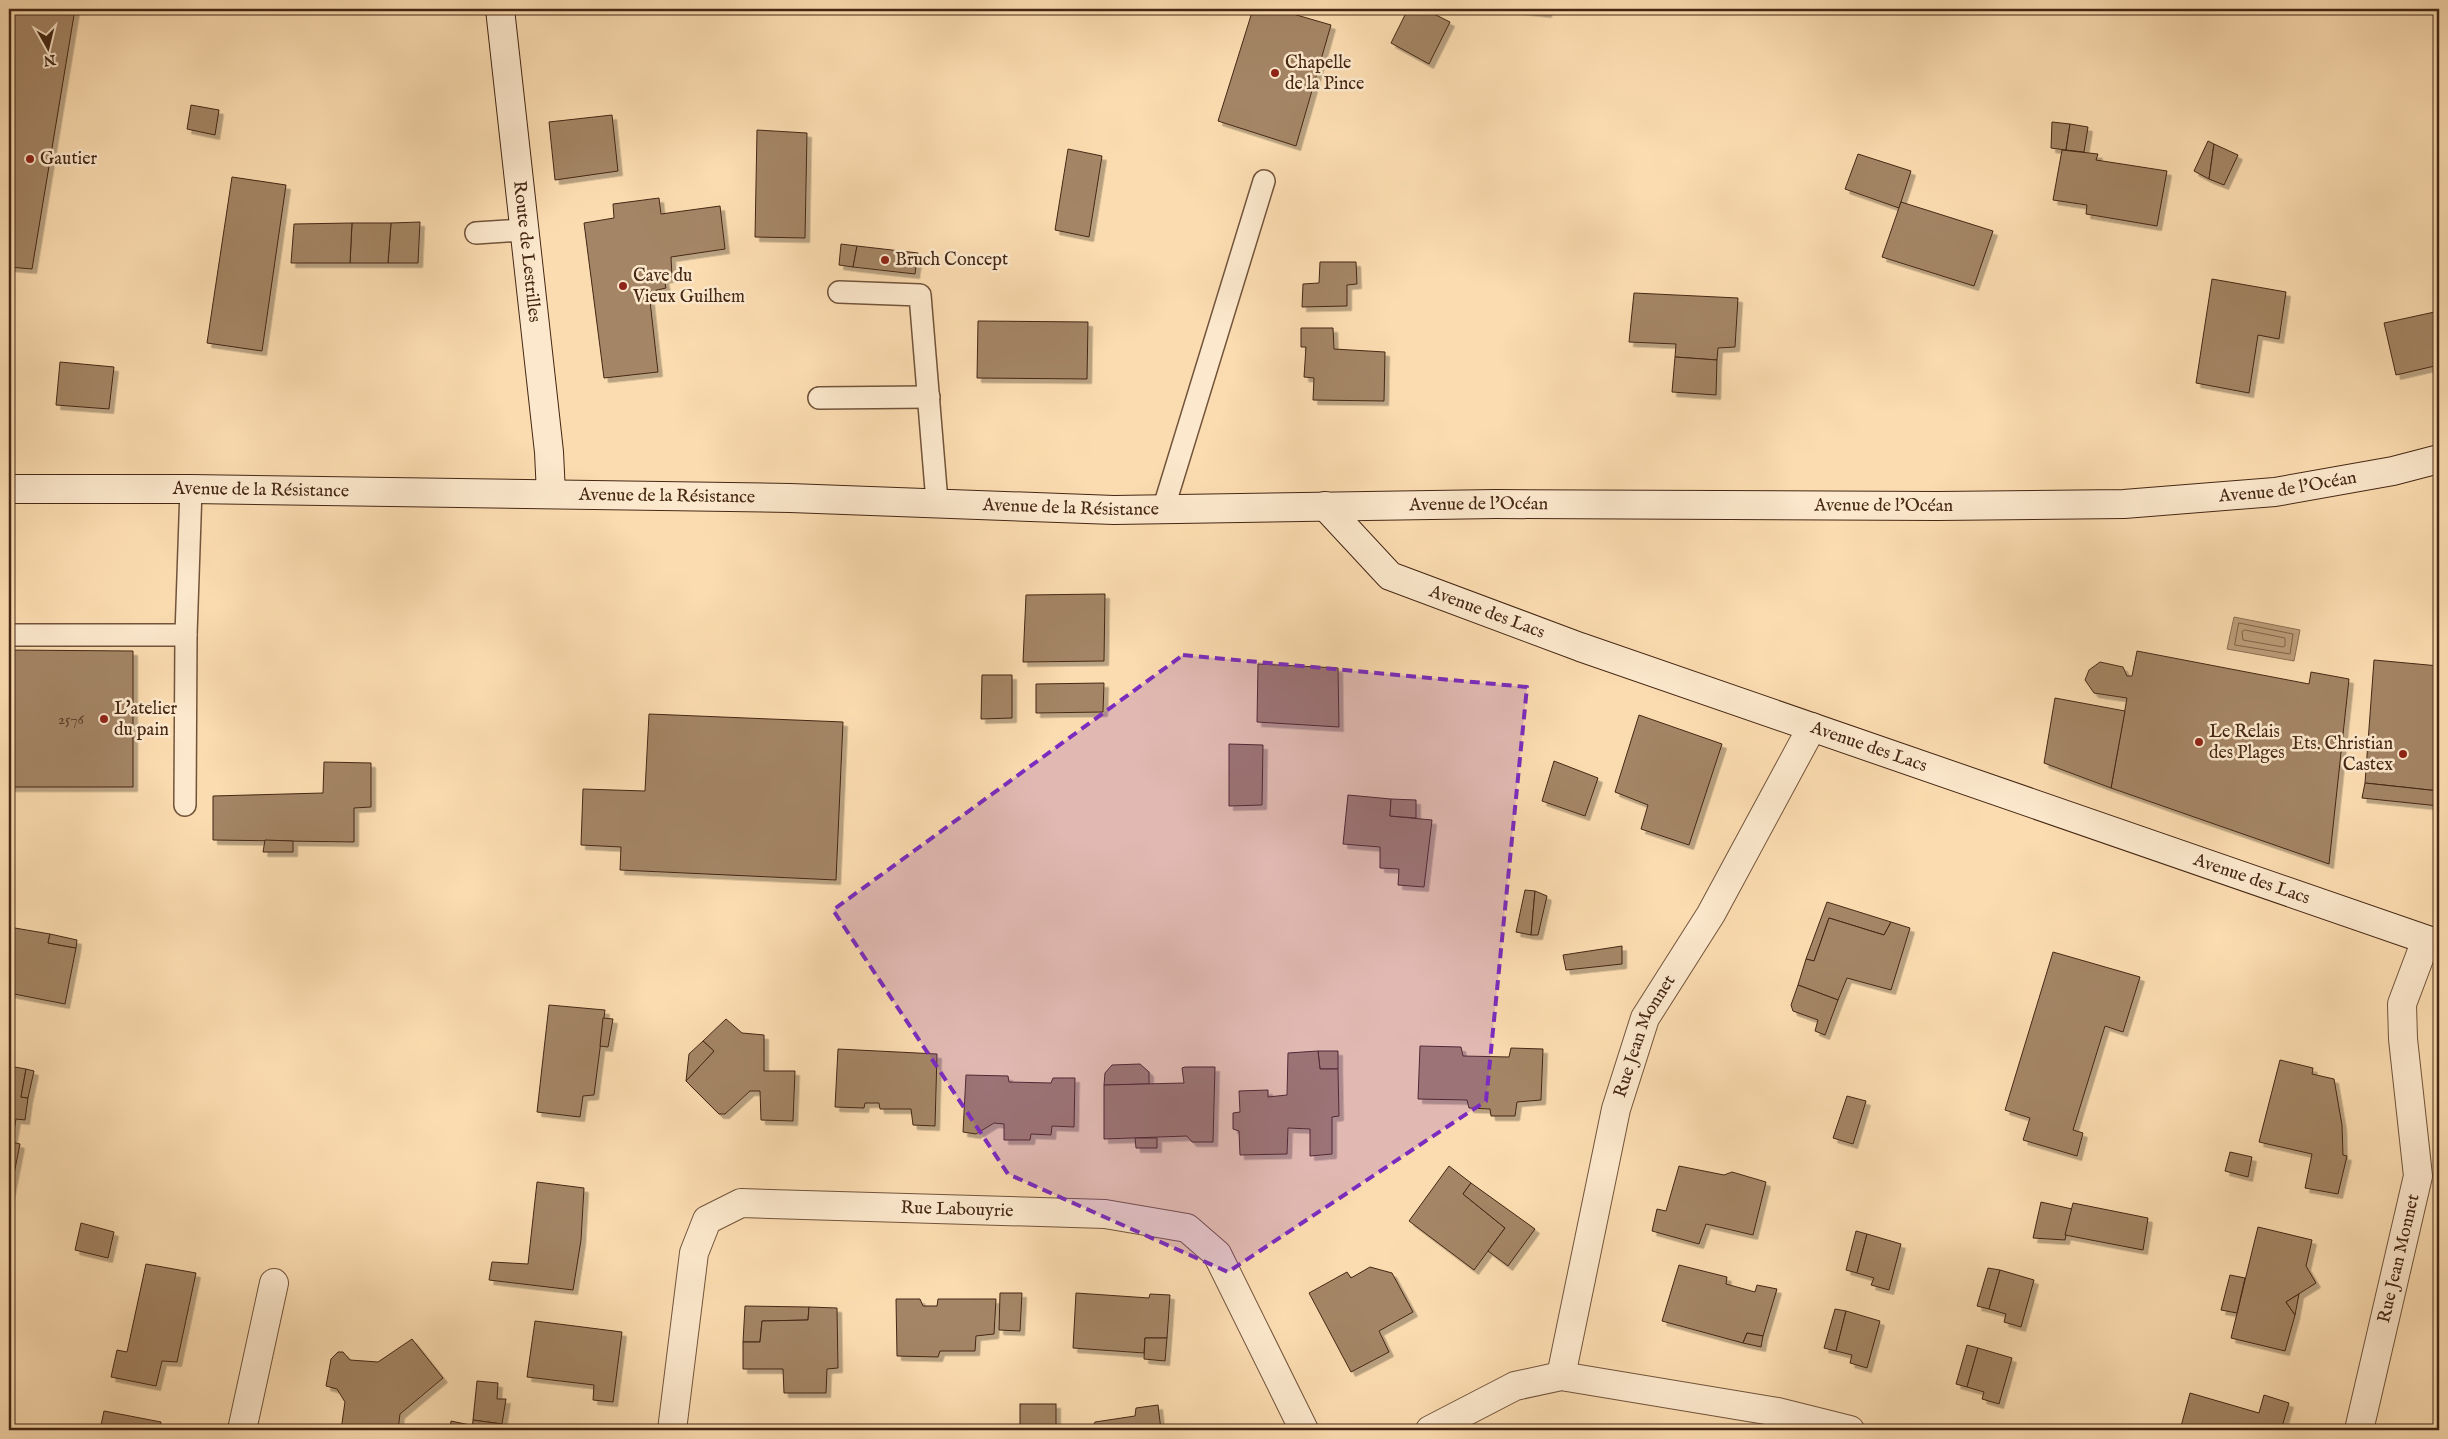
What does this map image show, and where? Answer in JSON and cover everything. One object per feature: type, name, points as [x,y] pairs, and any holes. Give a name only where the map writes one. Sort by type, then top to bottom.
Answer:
[{"type":"main road","name":"Route de Lestrilles","points":[[500,9],[549,452],[551,494]]},
{"type":"main road","name":"Avenue de l'Océan","points":[[1325,506],[1496,504],[1919,506],[2124,504],[2276,492],[2393,470],[2439,459]]},
{"type":"main road","name":"Avenue de la Résistance","points":[[9,489],[191,489],[551,494],[937,502],[1008,507],[1163,510],[1325,506]]},
{"type":"main road","name":"Avenue des Lacs","points":[[1325,506],[1390,576],[1580,647],[2432,942]]},
{"type":"main road","name":"Rue Jean Monnet","points":[[1561,1376],[1616,1109],[1645,1018],[1711,914],[1812,727]]},
{"type":"main road","name":"Rue Jean Monnet","points":[[2359,1430],[2418,1176],[2403,1039],[2402,1004],[2432,942]]},
{"type":"main road","name":"Rue Labouyrie","points":[[672,1430],[694,1253],[706,1220],[742,1203],[1106,1214],[1187,1228],[1217,1254],[1304,1430]]},
{"type":"main road","points":[[242,1430],[274,1283]]},
{"type":"main road","points":[[1430,1430],[1515,1386],[1561,1376],[1778,1412],[1850,1430]]},
{"type":"lane","points":[[1163,510],[1264,181]]},
{"type":"lane","points":[[476,233],[523,230]]},
{"type":"lane","points":[[839,292],[920,295],[937,502]]},
{"type":"lane","points":[[819,398],[929,397]]},
{"type":"lane","points":[[185,805],[186,635],[191,489]]},
{"type":"lane","points":[[9,635],[186,635]]},
{"type":"highlighted area","points":[[1183,655],[1527,687],[1486,1101],[1228,1272],[1008,1174],[833,910]]},
{"type":"water","points":[[2234,617],[2300,630],[2294,661],[2227,649]]},
{"type":"building","name":"Gautier","points":[[9,9],[75,9],[32,269],[9,267]]},
{"type":"building","name":"Chapelle de la Pince","points":[[1253,9],[1276,9],[1331,25],[1296,146],[1218,121]]},
{"type":"building","points":[[1408,9],[1424,9],[1450,22],[1429,64],[1391,43]]},
{"type":"building","points":[[1511,9],[1547,9],[1547,13]]},
{"type":"building","points":[[191,105],[219,110],[215,135],[187,129]]},
{"type":"building","points":[[612,115],[618,171],[555,180],[549,122]]},
{"type":"building","points":[[2052,122],[2070,124],[2066,150],[2051,148]]},
{"type":"building","points":[[2070,124],[2088,127],[2084,152],[2066,150]]},
{"type":"building","points":[[757,130],[807,133],[805,238],[755,237]]},
{"type":"building","points":[[2208,141],[2214,144],[2209,179],[2194,171]]},
{"type":"building","points":[[2214,144],[2238,155],[2224,185],[2209,179]]},
{"type":"building","points":[[1068,149],[1102,156],[1089,237],[1055,230]]},
{"type":"building","points":[[2062,150],[2098,154],[2096,160],[2167,171],[2157,226],[2086,214],[2087,205],[2053,200]]},
{"type":"building","points":[[1858,154],[1911,171],[1899,208],[1845,189]]},
{"type":"building","points":[[232,177],[286,185],[262,351],[207,343]]},
{"type":"building","points":[[659,198],[661,214],[720,206],[725,249],[671,257],[672,277],[664,279],[666,288],[649,292],[658,372],[604,378],[584,223],[614,218],[613,204]]},
{"type":"building","points":[[1901,202],[1993,231],[1974,286],[1882,257]]},
{"type":"building","points":[[420,222],[418,263],[388,263],[391,223]]},
{"type":"building","points":[[352,223],[391,223],[388,263],[350,263]]},
{"type":"building","points":[[352,223],[350,263],[291,263],[294,224]]},
{"type":"building","points":[[841,244],[857,246],[853,267],[839,265]]},
{"type":"building","name":"Bruch Concept","points":[[857,246],[918,253],[915,274],[853,267]]},
{"type":"building","points":[[1320,262],[1356,262],[1357,284],[1347,285],[1347,306],[1302,307],[1303,284],[1319,283]]},
{"type":"building","points":[[2212,279],[2286,292],[2279,339],[2258,335],[2249,393],[2196,383]]},
{"type":"building","points":[[1634,293],[1738,298],[1735,347],[1718,348],[1717,360],[1675,357],[1676,344],[1629,342]]},
{"type":"building","points":[[2439,311],[2439,365],[2396,375],[2384,323]]},
{"type":"building","points":[[978,321],[1088,322],[1087,379],[977,378]]},
{"type":"building","points":[[1301,328],[1333,328],[1334,349],[1385,352],[1384,401],[1313,400],[1314,378],[1304,377],[1306,347],[1301,347]]},
{"type":"building","points":[[1675,357],[1717,360],[1716,395],[1672,392]]},
{"type":"building","points":[[60,362],[114,367],[109,409],[56,405]]},
{"type":"building","points":[[1105,594],[1104,661],[1023,662],[1026,595]]},
{"type":"building","points":[[9,650],[133,651],[133,787],[9,787]]},
{"type":"building","points":[[2137,651],[2309,684],[2311,672],[2349,679],[2329,864],[2111,788],[2127,698],[2094,693],[2085,680],[2089,670],[2100,662],[2123,667],[2127,676],[2132,676]]},
{"type":"building","points":[[2374,660],[2439,666],[2439,791],[2365,783]]},
{"type":"building","points":[[1258,664],[1338,668],[1339,727],[1257,722]]},
{"type":"building","points":[[982,675],[1012,675],[1012,718],[981,719]]},
{"type":"building","points":[[1104,683],[1103,712],[1036,713],[1036,684]]},
{"type":"building","points":[[2055,698],[2125,711],[2111,788],[2044,763]]},
{"type":"building","points":[[649,714],[843,722],[836,880],[620,870],[621,847],[581,845],[583,789],[645,791]]},
{"type":"building","points":[[1639,715],[1722,744],[1689,845],[1641,829],[1648,805],[1615,792]]},
{"type":"building","points":[[1229,744],[1263,745],[1262,805],[1229,806]]},
{"type":"building","points":[[1554,761],[1598,778],[1585,816],[1542,801]]},
{"type":"building","points":[[324,762],[371,763],[371,807],[354,808],[354,842],[213,840],[213,796],[323,793]]},
{"type":"building","points":[[2365,783],[2439,791],[2439,806],[2362,798]]},
{"type":"building","points":[[1348,795],[1391,799],[1390,816],[1432,820],[1424,887],[1398,885],[1399,869],[1380,868],[1380,847],[1343,844]]},
{"type":"building","points":[[1391,799],[1416,800],[1416,818],[1390,816]]},
{"type":"building","points":[[265,840],[293,841],[293,852],[263,852]]},
{"type":"building","points":[[1525,890],[1535,891],[1531,935],[1516,932]]},
{"type":"building","points":[[1535,891],[1547,896],[1538,935],[1531,935]]},
{"type":"building","points":[[1827,902],[1891,922],[1884,935],[1829,918],[1814,961],[1806,959]]},
{"type":"building","points":[[1829,918],[1884,935],[1891,922],[1910,928],[1891,990],[1847,978],[1838,1000],[1798,985],[1806,959],[1814,961]]},
{"type":"building","points":[[9,927],[50,934],[48,943],[76,948],[65,1004],[9,993]]},
{"type":"building","points":[[50,934],[77,940],[76,948],[48,943]]},
{"type":"building","points":[[1622,946],[1622,964],[1566,970],[1563,955]]},
{"type":"building","points":[[2053,952],[2140,977],[2123,1032],[2105,1026],[2073,1130],[2083,1133],[2077,1156],[2023,1140],[2030,1118],[2005,1110]]},
{"type":"building","points":[[1798,985],[1838,1000],[1825,1035],[1815,1031],[1818,1020],[1793,1011],[1791,1005]]},
{"type":"building","points":[[549,1005],[605,1010],[594,1095],[583,1096],[580,1117],[537,1112]]},
{"type":"building","points":[[603,1018],[613,1019],[608,1047],[600,1046]]},
{"type":"building","points":[[726,1019],[742,1033],[764,1035],[764,1071],[795,1071],[793,1121],[761,1120],[760,1091],[750,1091],[725,1114],[719,1114],[686,1081],[714,1051],[703,1041]]},
{"type":"building","points":[[703,1041],[714,1051],[686,1081],[689,1054]]},
{"type":"building","points":[[1420,1046],[1461,1047],[1463,1056],[1509,1057],[1511,1048],[1543,1049],[1541,1100],[1517,1102],[1515,1116],[1491,1116],[1490,1109],[1469,1108],[1467,1100],[1418,1099]]},
{"type":"building","points":[[838,1049],[937,1054],[935,1126],[913,1125],[911,1109],[880,1109],[879,1103],[865,1103],[864,1108],[835,1107]]},
{"type":"building","points":[[1318,1051],[1338,1051],[1338,1069],[1320,1069]]},
{"type":"building","points":[[1318,1051],[1320,1069],[1338,1069],[1339,1116],[1332,1117],[1332,1154],[1310,1156],[1310,1129],[1288,1128],[1287,1154],[1240,1155],[1239,1131],[1233,1129],[1233,1113],[1240,1112],[1239,1091],[1268,1090],[1268,1097],[1287,1095],[1288,1053]]},
{"type":"building","points":[[2280,1060],[2313,1068],[2312,1074],[2334,1079],[2342,1125],[2343,1155],[2347,1156],[2338,1194],[2305,1188],[2312,1154],[2259,1142]]},
{"type":"building","points":[[1140,1064],[1149,1072],[1149,1084],[1104,1085],[1105,1073],[1112,1065]]},
{"type":"building","points":[[9,1066],[26,1069],[21,1097],[28,1098],[25,1120],[16,1119],[9,1160]]},
{"type":"building","points":[[1215,1067],[1213,1142],[1192,1142],[1187,1136],[1104,1139],[1104,1085],[1184,1083],[1182,1068]]},
{"type":"building","points":[[26,1069],[34,1071],[28,1098],[21,1097]]},
{"type":"building","points":[[966,1075],[1008,1076],[1009,1082],[1051,1083],[1053,1078],[1075,1078],[1074,1127],[1052,1126],[1051,1135],[1031,1134],[1030,1140],[1004,1140],[1004,1124],[994,1123],[976,1134],[963,1132]]},
{"type":"building","points":[[1847,1096],[1866,1101],[1853,1144],[1833,1138]]},
{"type":"building","points":[[1135,1138],[1157,1138],[1157,1148],[1136,1148]]},
{"type":"building","points":[[12,1142],[20,1144],[15,1169],[9,1168]]},
{"type":"building","points":[[2230,1152],[2252,1157],[2248,1177],[2225,1171]]},
{"type":"building","points":[[1449,1166],[1471,1183],[1463,1194],[1505,1228],[1474,1270],[1409,1221]]},
{"type":"building","points":[[1679,1166],[1724,1175],[1732,1172],[1766,1182],[1753,1235],[1706,1224],[1699,1244],[1652,1231],[1657,1209],[1666,1211]]},
{"type":"building","points":[[9,1168],[15,1169],[9,1199]]},
{"type":"building","points":[[537,1182],[584,1188],[581,1240],[573,1290],[489,1280],[492,1262],[528,1264]]},
{"type":"building","points":[[1471,1183],[1535,1229],[1508,1266],[1488,1251],[1505,1228],[1463,1194]]},
{"type":"building","points":[[2041,1202],[2072,1209],[2065,1240],[2033,1238]]},
{"type":"building","points":[[2073,1203],[2148,1218],[2143,1250],[2065,1235]]},
{"type":"building","points":[[81,1223],[114,1232],[108,1258],[75,1250]]},
{"type":"building","points":[[2258,1227],[2312,1240],[2306,1266],[2316,1283],[2286,1302],[2295,1315],[2285,1351],[2231,1338]]},
{"type":"building","points":[[1856,1231],[1867,1234],[1857,1273],[1846,1270]]},
{"type":"building","points":[[1867,1234],[1901,1244],[1889,1290],[1871,1285],[1874,1278],[1857,1273]]},
{"type":"building","points":[[146,1264],[196,1273],[177,1362],[162,1361],[156,1386],[111,1377],[117,1350],[127,1352]]},
{"type":"building","points":[[1679,1265],[1727,1277],[1726,1284],[1755,1292],[1757,1285],[1777,1289],[1763,1336],[1747,1333],[1743,1343],[1662,1321]]},
{"type":"building","points":[[1370,1267],[1392,1273],[1413,1312],[1379,1331],[1389,1352],[1351,1372],[1309,1293],[1347,1272],[1351,1278]]},
{"type":"building","points":[[1988,1268],[2000,1270],[1989,1309],[1977,1306]]},
{"type":"building","points":[[2000,1270],[2034,1280],[2021,1327],[2004,1322],[2006,1314],[1989,1309]]},
{"type":"building","points":[[2230,1275],[2245,1278],[2237,1313],[2221,1310]]},
{"type":"building","points":[[1000,1293],[1022,1293],[1020,1331],[999,1330]]},
{"type":"building","points":[[1076,1293],[1149,1298],[1150,1294],[1170,1295],[1167,1338],[1145,1338],[1144,1353],[1073,1348]]},
{"type":"building","points":[[2299,1294],[2295,1315],[2286,1302]]},
{"type":"building","points":[[896,1299],[920,1299],[923,1306],[937,1306],[938,1299],[996,1299],[994,1334],[976,1336],[975,1351],[940,1351],[938,1357],[897,1356]]},
{"type":"building","points":[[745,1306],[809,1307],[808,1320],[762,1321],[760,1342],[743,1342]]},
{"type":"building","points":[[809,1307],[837,1308],[838,1368],[827,1369],[826,1393],[784,1393],[783,1369],[743,1369],[743,1342],[760,1342],[762,1321],[808,1320]]},
{"type":"building","points":[[1835,1309],[1846,1311],[1836,1351],[1824,1348]]},
{"type":"building","points":[[1846,1311],[1880,1321],[1867,1368],[1850,1363],[1852,1355],[1836,1351]]},
{"type":"building","points":[[535,1321],[622,1332],[613,1402],[593,1400],[594,1385],[527,1377]]},
{"type":"building","points":[[1747,1333],[1763,1336],[1761,1347],[1743,1343]]},
{"type":"building","points":[[1145,1338],[1167,1338],[1165,1361],[1144,1359]]},
{"type":"building","points":[[412,1339],[443,1378],[400,1414],[398,1430],[341,1430],[345,1402],[337,1389],[326,1386],[331,1359],[338,1352],[343,1352],[350,1360],[378,1362]]},
{"type":"building","points":[[1967,1345],[1978,1348],[1967,1387],[1956,1384]]},
{"type":"building","points":[[1978,1348],[2012,1358],[1999,1404],[1982,1399],[1984,1392],[1967,1387]]},
{"type":"building","points":[[477,1381],[498,1383],[497,1399],[506,1399],[502,1424],[473,1420]]},
{"type":"building","points":[[2190,1393],[2259,1413],[2264,1395],[2289,1403],[2281,1430],[2180,1430]]},
{"type":"building","points":[[1020,1404],[1056,1404],[1056,1430],[1020,1430]]},
{"type":"building","points":[[1158,1405],[1161,1430],[1068,1430],[1092,1427],[1095,1422],[1135,1416],[1136,1408]]},
{"type":"building","points":[[104,1411],[161,1422],[160,1430],[100,1430]]},
{"type":"building","points":[[473,1420],[502,1424],[501,1430],[472,1430]]},
{"type":"building","points":[[451,1421],[470,1425],[469,1430],[450,1430]]},
{"type":"place","name":"Chapelle de la Pince","points":[[1275,73]]},
{"type":"place","name":"Gautier","points":[[30,159]]},
{"type":"place","name":"Bruch Concept","points":[[885,260]]},
{"type":"place","name":"Cave du Vieux Guilhem","points":[[623,286]]},
{"type":"place","name":"L'atelier du pain","points":[[104,719]]},
{"type":"place","name":"Le Relais des Plages","points":[[2199,742]]},
{"type":"place","name":"Ets. Christian Castex","points":[[2403,754]]}]
